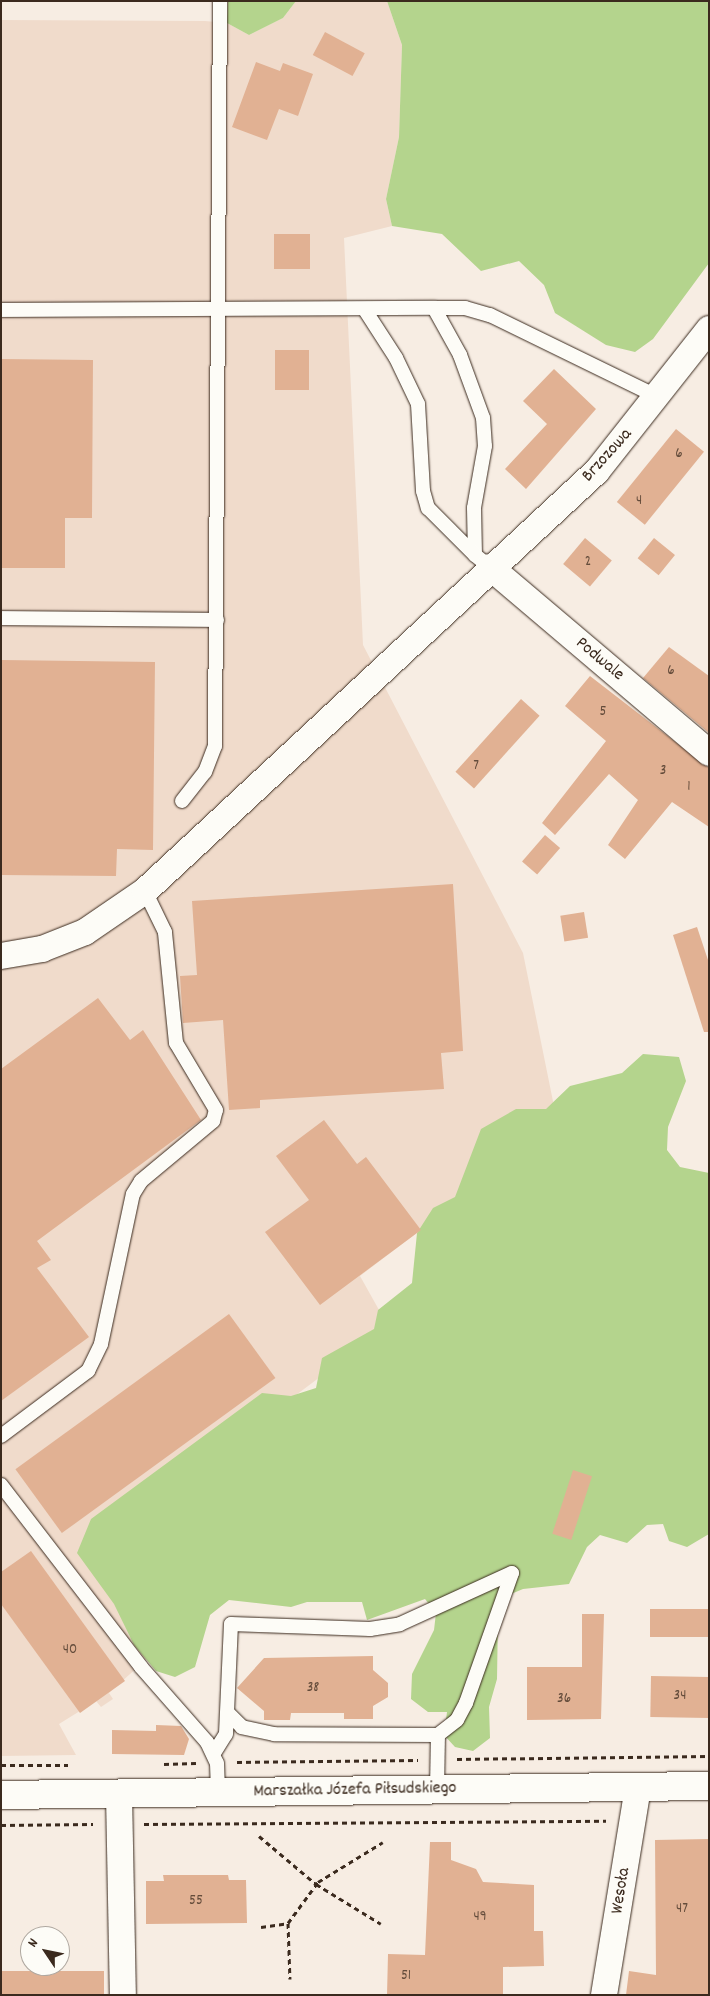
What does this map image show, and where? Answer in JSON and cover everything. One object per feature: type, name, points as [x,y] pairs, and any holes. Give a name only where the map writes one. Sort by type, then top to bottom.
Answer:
[{"type":"street","name":"Brzozowa","points":[[1,956],[42,949],[85,932],[145,891],[483,561],[597,471],[709,328]]},
{"type":"street","name":"Podwale","points":[[483,561],[709,753]]},
{"type":"street","name":"Marszałka Józefa Piłsudskiego","points":[[1,1795],[709,1786]]},
{"type":"street","name":"Wesoła","points":[[604,1995],[638,1787]]},
{"type":"street","points":[[119,1794],[123,1995]]},
{"type":"lane","points":[[182,801],[212,760],[217,620],[221,311],[220,1]]},
{"type":"lane","points":[[434,308],[460,355],[483,418],[484,446],[474,508],[483,561]]},
{"type":"lane","points":[[1,310],[221,311],[465,308],[490,314],[656,396]]},
{"type":"lane","points":[[365,310],[396,358],[418,404],[423,491],[428,508],[483,561]]},
{"type":"lane","points":[[1,618],[217,620]]},
{"type":"lane","points":[[1,1436],[88,1371],[101,1344],[133,1194],[141,1181],[205,1132],[216,1110],[176,1043],[166,932],[145,891]]},
{"type":"lane","points":[[1,1485],[141,1667],[214,1753],[218,1793]]},
{"type":"lane","points":[[214,1753],[226,1734],[232,1624],[370,1629],[400,1624],[512,1573],[466,1703],[457,1720],[438,1735],[274,1734],[242,1727],[228,1713]]},
{"type":"lane","points":[[438,1735],[438,1790]]},
{"type":"path","points":[[1,1765],[63,1765]]},
{"type":"path","points":[[1,1825],[614,1821]]},
{"type":"path","points":[[259,1836],[316,1884],[381,1924]]},
{"type":"path","points":[[290,1980],[288,1923],[316,1884],[383,1842]]},
{"type":"path","points":[[261,1927],[288,1923]]},
{"type":"shaded area","points":[[296,1],[387,1],[402,45],[399,137],[386,199],[392,226],[344,238],[363,645],[523,953],[558,1126],[360,1276],[388,1326],[93,1547],[161,1646],[109,1693],[113,1699],[101,1707],[96,1701],[59,1724],[76,1755],[1,1756],[1,20],[205,21],[227,23],[249,35],[283,18]]},
{"type":"green space","points":[[228,1],[296,1],[283,18],[249,35],[227,23]]},
{"type":"green space","points":[[387,1],[709,1],[709,263],[653,339],[635,352],[606,345],[555,313],[544,285],[519,261],[481,271],[442,234],[392,226],[386,199],[399,137],[402,45]]},
{"type":"green space","points":[[643,1054],[679,1057],[686,1081],[668,1127],[667,1150],[680,1167],[709,1173],[709,1534],[687,1547],[669,1541],[663,1524],[647,1525],[627,1543],[600,1535],[587,1547],[569,1584],[523,1589],[504,1597],[498,1618],[497,1679],[489,1707],[490,1738],[473,1751],[455,1747],[444,1735],[447,1712],[428,1712],[411,1699],[412,1674],[434,1630],[436,1613],[425,1599],[367,1620],[362,1602],[307,1602],[291,1607],[229,1600],[210,1615],[195,1667],[175,1677],[156,1671],[134,1645],[114,1604],[77,1553],[91,1519],[262,1393],[291,1396],[316,1388],[322,1358],[374,1329],[378,1310],[412,1283],[417,1233],[433,1208],[455,1197],[481,1129],[516,1109],[546,1109],[570,1086],[622,1073]]},
{"type":"building","points":[[325,32],[365,53],[353,76],[313,55]]},
{"type":"building","points":[[256,62],[280,71],[283,63],[313,74],[298,116],[279,109],[267,140],[232,127]]},
{"type":"building","points":[[274,234],[310,234],[310,269],[274,269]]},
{"type":"building","points":[[275,350],[309,350],[309,390],[275,390]]},
{"type":"building","points":[[1,359],[93,360],[92,518],[65,518],[65,568],[1,568]]},
{"type":"building","points":[[554,369],[596,409],[526,489],[505,469],[547,424],[523,401]]},
{"type":"building","points":[[676,429],[704,452],[645,525],[617,502]]},
{"type":"building","points":[[585,538],[612,560],[590,587],[563,564]]},
{"type":"building","points":[[654,538],[675,555],[659,575],[638,558]]},
{"type":"building","points":[[669,647],[709,676],[709,733],[643,678]]},
{"type":"building","points":[[1,660],[155,662],[153,850],[117,849],[116,876],[1,875]]},
{"type":"building","points":[[590,676],[709,768],[709,827],[672,802],[625,859],[608,845],[638,800],[609,774],[555,835],[542,823],[606,741],[565,706]]},
{"type":"building","points":[[521,699],[540,716],[474,789],[455,772]]},
{"type":"building","points":[[545,835],[560,848],[537,875],[522,861]]},
{"type":"building","points":[[453,884],[463,1051],[441,1053],[444,1089],[260,1100],[260,1108],[229,1110],[223,1020],[183,1023],[180,976],[197,975],[192,901]]},
{"type":"building","points":[[584,912],[588,938],[564,941],[560,916]]},
{"type":"building","points":[[697,927],[709,963],[709,1032],[704,1032],[673,935]]},
{"type":"building","points":[[98,998],[130,1040],[143,1030],[201,1120],[37,1241],[51,1260],[37,1268],[89,1337],[1,1401],[1,1069]]},
{"type":"building","points":[[324,1120],[357,1164],[366,1157],[421,1230],[320,1305],[265,1232],[309,1200],[276,1156]]},
{"type":"building","points":[[229,1314],[275,1378],[62,1533],[15,1469]]},
{"type":"building","points":[[573,1470],[592,1476],[571,1540],[552,1534]]},
{"type":"building","points":[[31,1551],[125,1681],[80,1713],[1,1604],[1,1572]]},
{"type":"building","points":[[650,1609],[709,1609],[709,1637],[650,1637]]},
{"type":"building","points":[[582,1614],[604,1614],[601,1719],[527,1720],[527,1667],[582,1667]]},
{"type":"building","points":[[373,1656],[373,1670],[388,1683],[388,1697],[373,1706],[373,1719],[344,1719],[344,1713],[291,1713],[290,1720],[264,1720],[264,1711],[237,1688],[264,1658]]},
{"type":"building","points":[[651,1676],[709,1677],[708,1718],[650,1717]]},
{"type":"building","points":[[156,1725],[181,1726],[189,1739],[184,1755],[112,1754],[112,1730],[156,1731]]},
{"type":"building","points":[[709,1839],[709,1995],[626,1995],[629,1971],[656,1975],[655,1840]]},
{"type":"building","points":[[430,1842],[451,1842],[451,1860],[476,1869],[483,1882],[534,1885],[534,1931],[543,1931],[544,1966],[503,1967],[503,1995],[387,1995],[388,1954],[425,1955]]},
{"type":"building","points":[[163,1875],[228,1875],[229,1880],[246,1880],[247,1923],[146,1924],[146,1881],[164,1881]]},
{"type":"building","points":[[1,1971],[20,1971],[20,1976],[70,1976],[70,1971],[104,1971],[104,1995],[1,1995]]}]
